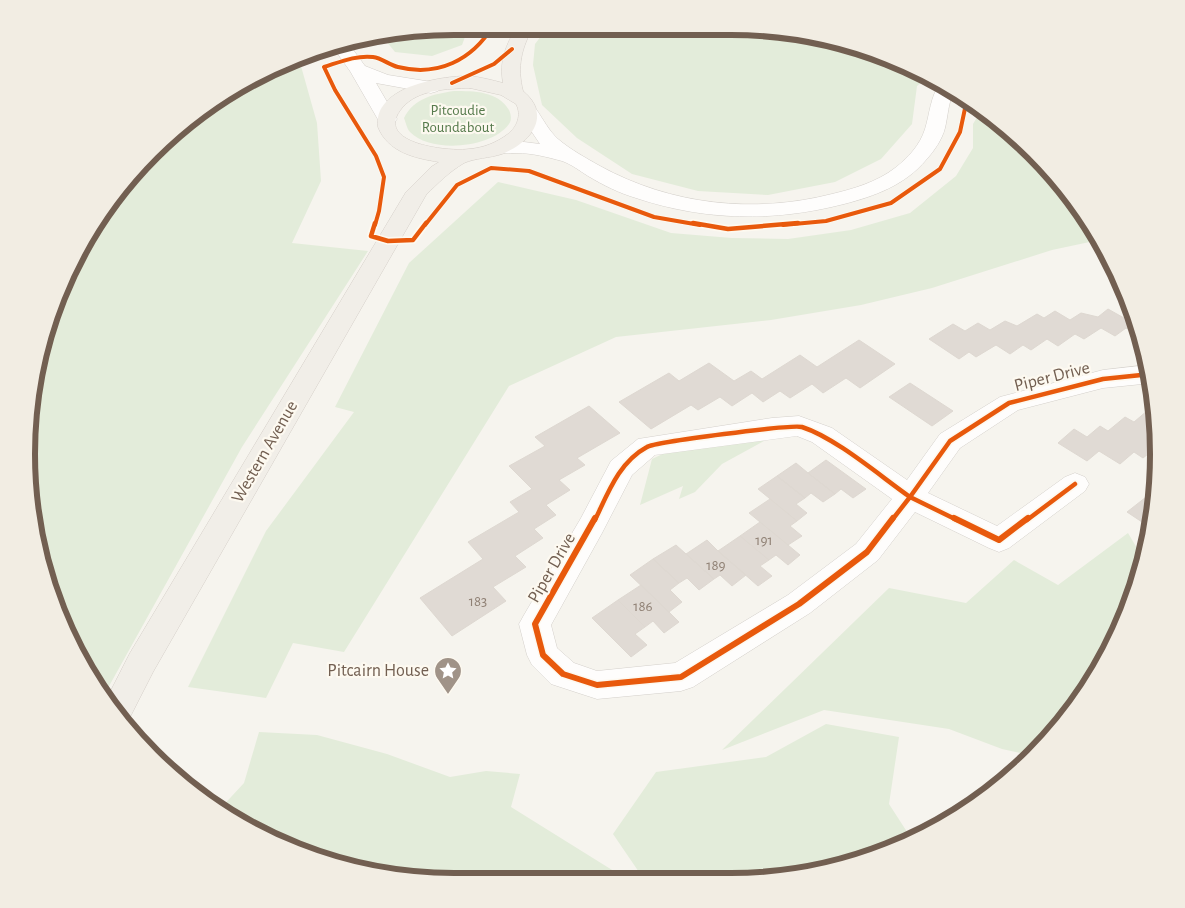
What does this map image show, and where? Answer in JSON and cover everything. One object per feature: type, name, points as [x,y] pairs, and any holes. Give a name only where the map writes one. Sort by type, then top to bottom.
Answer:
[{"type":"main road","points":[[452,83],[494,64],[512,49],[521,35]]},
{"type":"main road","points":[[512,49],[510,79],[515,95]]},
{"type":"main road","points":[[452,83],[487,84],[515,95],[525,103],[529,113],[527,126],[516,138],[498,148],[481,153],[462,156],[441,156],[422,153],[406,147],[394,139],[388,129],[387,119],[392,109],[401,100],[414,92],[431,86],[452,83]]},
{"type":"main road","points":[[406,147],[416,167],[417,192]]},
{"type":"main road","name":"Western Avenue","points":[[120,706],[146,654],[417,192],[438,171],[462,156]]},
{"type":"street","points":[[344,50],[359,70],[387,119]]},
{"type":"street","points":[[359,70],[384,80],[431,86]]},
{"type":"street","points":[[529,113],[545,137],[573,159],[604,179],[629,190],[656,199],[693,206],[727,211],[764,211],[830,202],[887,182],[907,168],[922,152],[933,134],[943,93]]},
{"type":"street","points":[[498,148],[520,146],[539,148],[573,159]]},
{"type":"street","name":"Piper Drive","points":[[1075,484],[999,540],[910,497],[822,435],[799,426],[772,428],[648,446],[621,468],[592,525],[535,624],[543,655],[563,674],[597,686],[681,677],[799,604],[867,552],[910,497],[950,441],[1009,403],[1103,379],[1142,375]]},
{"type":"green space","points":[[466,35],[462,45],[432,56],[395,52],[386,41],[427,36]]},
{"type":"green space","points":[[542,35],[758,36],[813,43],[839,49],[866,57],[923,81],[917,86],[912,124],[881,159],[835,182],[768,195],[698,191],[632,174],[577,138],[542,105],[533,65],[535,44]]},
{"type":"green space","points":[[301,64],[317,123],[321,181],[292,243],[368,251],[242,447],[107,689],[78,639],[57,589],[43,536],[39,509],[35,454],[36,427],[43,372],[57,319],[78,269],[91,244],[122,199],[158,158],[178,139],[221,106],[244,91]]},
{"type":"green space","name":"Pitcoudie Roundabout","points":[[454,91],[485,93],[499,99],[509,110],[511,117],[509,124],[501,132],[489,138],[476,143],[461,145],[432,143],[420,139],[410,132],[404,118],[413,106],[425,98]]},
{"type":"green space","points":[[978,116],[1027,158],[1063,199],[1092,242],[1052,250],[932,288],[861,305],[771,320],[616,337],[509,386],[344,652],[293,643],[266,698],[188,687],[266,531],[354,412],[335,407],[409,263],[498,182],[576,200],[671,233],[732,238],[788,239],[851,230],[910,213],[956,176],[973,148],[973,124]]},
{"type":"green space","points":[[755,437],[764,441],[722,464],[695,492],[679,499],[683,486],[640,505],[652,459],[669,451]]},
{"type":"green space","points":[[1128,533],[1139,551],[1128,589],[1107,639],[1094,664],[1063,709],[1023,754],[1002,749],[949,729],[824,710],[722,750],[889,588],[966,603],[1014,560],[1058,585]]},
{"type":"green space","points":[[826,724],[899,737],[889,804],[908,833],[866,851],[839,859],[786,869],[731,873],[640,873],[613,834],[656,772],[766,757]]},
{"type":"green space","points":[[259,732],[317,735],[387,754],[450,777],[486,771],[520,774],[511,807],[617,873],[427,872],[372,865],[346,859],[319,851],[269,830],[224,804],[244,783]]},
{"type":"building","points":[[1108,309],[1124,318],[1127,316],[1131,331],[1126,328],[1115,336],[1101,328],[1084,339],[1075,334],[1058,346],[1047,339],[1031,350],[1023,345],[1010,354],[996,345],[976,357],[969,352],[959,359],[929,339],[953,324],[965,331],[978,323],[990,330],[1005,321],[1017,326],[1037,314],[1044,318],[1055,311],[1070,320],[1081,313],[1098,317]]},
{"type":"building","points":[[859,340],[895,364],[860,388],[846,378],[823,393],[812,384],[790,398],[780,391],[763,402],[752,393],[732,406],[720,397],[698,410],[691,405],[651,429],[619,402],[669,373],[679,381],[709,363],[734,381],[751,371],[762,379],[800,355],[817,367]]},
{"type":"building","points":[[910,383],[953,411],[932,426],[889,397]]},
{"type":"building","points":[[589,406],[620,433],[577,458],[585,465],[559,480],[570,490],[546,505],[556,515],[534,529],[543,538],[515,556],[526,567],[493,587],[506,601],[452,636],[420,598],[483,559],[468,542],[519,512],[510,502],[532,489],[509,466],[545,446],[535,437]]},
{"type":"building","points":[[1147,411],[1150,452],[1143,458],[1134,452],[1120,464],[1099,451],[1087,461],[1058,443],[1074,429],[1087,437],[1100,426],[1108,431],[1125,417],[1134,422]]},
{"type":"building","points":[[826,460],[866,489],[853,498],[841,489],[835,494],[808,473]]},
{"type":"building","points":[[796,463],[835,494],[823,502],[811,493],[805,498],[777,476]]},
{"type":"building","points":[[777,476],[805,498],[796,504],[807,513],[797,521],[758,489]]},
{"type":"building","points":[[1147,496],[1144,523],[1127,512]]},
{"type":"building","points":[[770,499],[797,521],[790,526],[802,536],[788,545],[749,513]]},
{"type":"building","points":[[760,522],[800,555],[788,565],[776,555],[769,560],[740,536]]},
{"type":"building","points":[[740,536],[769,560],[760,566],[772,576],[758,586],[718,551]]},
{"type":"building","points":[[707,540],[746,575],[732,586],[720,575],[714,579],[686,554]]},
{"type":"building","points":[[676,545],[714,579],[699,590],[687,578],[679,583],[653,559]]},
{"type":"building","points":[[653,559],[679,583],[670,590],[682,602],[669,612],[630,575]]},
{"type":"building","points":[[641,585],[679,622],[664,633],[653,621],[645,627],[618,600]]},
{"type":"building","points":[[618,600],[645,627],[635,634],[647,645],[631,657],[592,618]]},
{"type":"cycle path","points":[[487,35],[476,49],[465,57],[453,64],[440,68],[412,70],[395,66],[376,57],[361,57],[324,67],[335,90],[376,156],[384,177],[379,211],[371,236],[388,241],[413,240],[457,185],[491,168],[529,171],[654,217],[728,229],[826,221],[891,203],[940,169],[960,132],[965,107]]},
{"type":"cycle path","points":[[452,83],[494,64],[512,49]]},
{"type":"cycle path","points":[[910,497],[950,441],[1009,403],[1103,379],[1142,375]]},
{"type":"cycle path","points":[[799,426],[822,435],[910,497],[867,552],[799,604],[681,677],[597,685],[563,674],[543,655],[535,624],[592,525],[621,468],[648,446],[772,428],[799,426]]},
{"type":"cycle path","points":[[910,497],[999,540],[1075,484]]},
{"type":"place","name":"Pitcairn House","points":[[448,695]]}]
